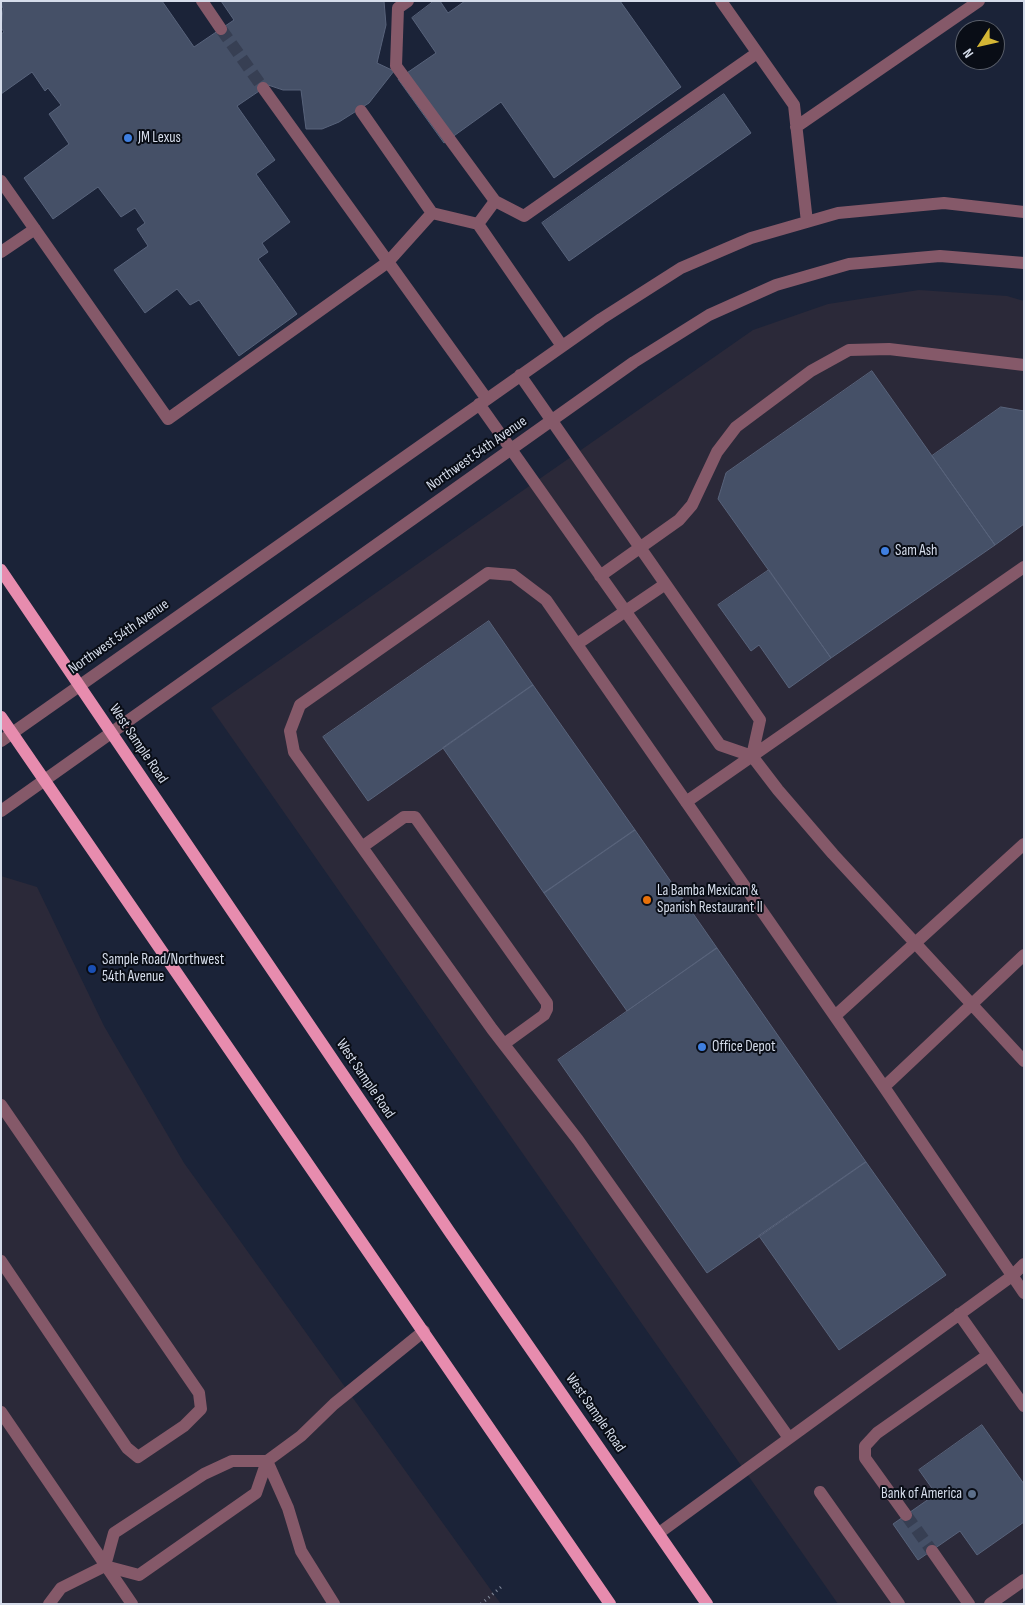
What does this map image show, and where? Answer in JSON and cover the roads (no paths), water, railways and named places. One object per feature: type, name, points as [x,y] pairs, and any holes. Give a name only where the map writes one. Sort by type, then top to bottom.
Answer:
[{"type":"main road","name":"West Sample Road","points":[[1,570],[444,1224],[707,1604]]},
{"type":"main road","points":[[1,718],[610,1604]]},
{"type":"street","points":[[202,1],[221,28]]},
{"type":"street","points":[[408,1],[398,8],[396,66],[495,200],[524,216],[757,53]]},
{"type":"street","points":[[721,1],[794,105],[808,222]]},
{"type":"street","points":[[796,127],[979,1]]},
{"type":"street","points":[[264,88],[388,262],[482,401],[511,451],[720,745],[752,756],[778,790],[833,854],[1024,1061]]},
{"type":"street","points":[[361,111],[432,213],[478,224],[562,346]]},
{"type":"street","points":[[1,181],[5,196],[35,229],[168,419],[388,262],[432,213]]},
{"type":"street","points":[[478,224],[495,200]]},
{"type":"street","name":"Northwest 54th Avenue","points":[[1,741],[482,401],[681,268],[751,238],[838,213],[944,203],[1024,212]]},
{"type":"street","points":[[1,252],[35,229]]},
{"type":"street","name":"Northwest 54th Avenue","points":[[1,811],[634,362],[709,315],[776,285],[849,264],[940,256],[1024,263]]},
{"type":"street","points":[[600,576],[679,520],[692,505],[717,452],[736,427],[810,371],[849,350],[889,349],[1024,365]]},
{"type":"street","points":[[520,375],[664,585],[760,720],[752,756]]},
{"type":"street","points":[[686,802],[1024,567]]},
{"type":"street","points":[[789,1438],[578,1140],[504,1044],[294,752],[290,730],[300,705],[488,573],[513,575],[546,600],[884,1087],[1024,1293]]},
{"type":"street","points":[[577,644],[664,585]]},
{"type":"street","points":[[362,847],[404,817],[415,817],[547,1003],[544,1015],[504,1044]]},
{"type":"street","points":[[835,1016],[1024,844]]},
{"type":"street","points":[[884,1087],[1024,955]]},
{"type":"street","points":[[1,1105],[198,1393],[202,1409],[184,1426],[138,1457],[127,1448],[1,1261]]},
{"type":"street","points":[[659,1533],[1012,1276],[1024,1264]]},
{"type":"street","points":[[959,1314],[1024,1406]]},
{"type":"street","points":[[38,1604],[61,1588],[106,1566],[138,1575],[256,1494],[267,1461],[301,1436],[334,1404],[424,1331]]},
{"type":"street","points":[[906,1515],[865,1458],[865,1446],[877,1433],[988,1355]]},
{"type":"street","points":[[1,1412],[132,1604]]},
{"type":"street","points":[[106,1566],[114,1533],[196,1479],[232,1461],[267,1461]]},
{"type":"street","points":[[267,1461],[288,1508],[301,1551],[334,1604]]},
{"type":"street","points":[[820,1492],[899,1604]]},
{"type":"street","points":[[932,1550],[969,1604]]},
{"type":"street","points":[[990,1604],[1024,1580]]},
{"type":"street","points":[[49,1604],[61,1588]]},
{"type":"tunnel","points":[[221,29],[263,88]]},
{"type":"tunnel","points":[[906,1515],[932,1551]]},
{"type":"place","name":"JM Lexus","points":[[128,138]]},
{"type":"place","name":"Sam Ash","points":[[885,551]]},
{"type":"place","name":"La Bamba Mexican & Spanish Restaurant II","points":[[647,900]]},
{"type":"place","name":"Sample Road/Northwest 54th Avenue","points":[[92,969]]},
{"type":"place","name":"Office Depot","points":[[702,1047]]},
{"type":"place","name":"Bank of America","points":[[972,1494]]}]
